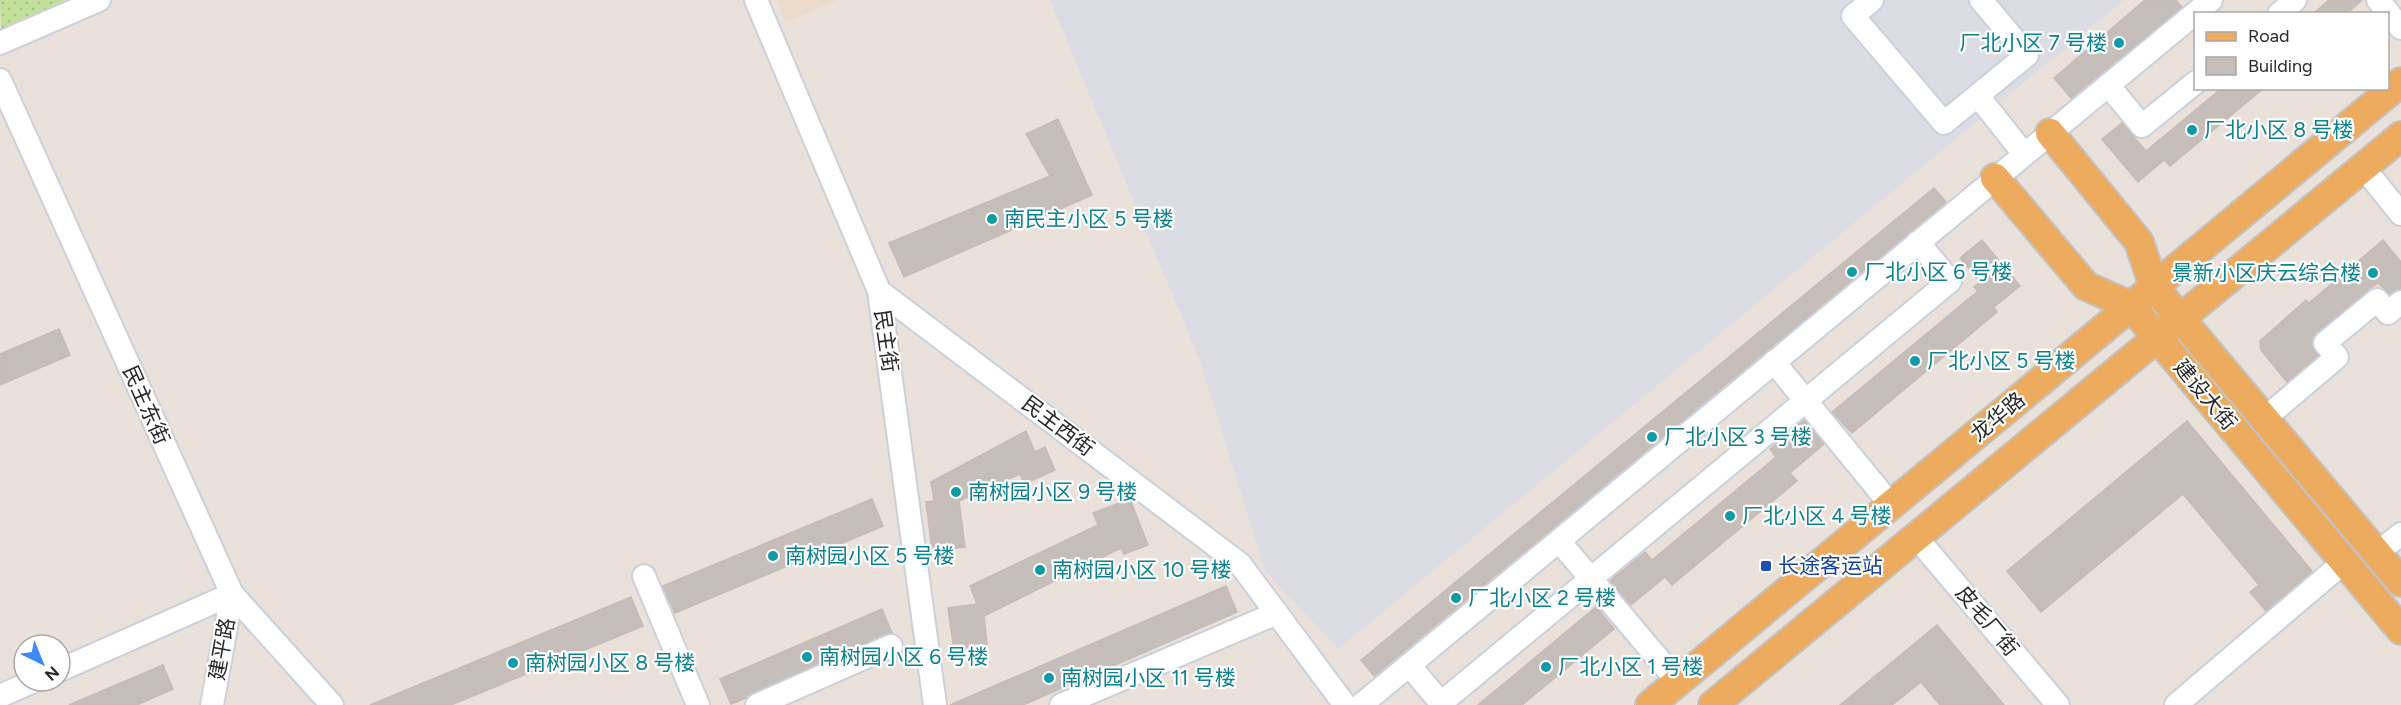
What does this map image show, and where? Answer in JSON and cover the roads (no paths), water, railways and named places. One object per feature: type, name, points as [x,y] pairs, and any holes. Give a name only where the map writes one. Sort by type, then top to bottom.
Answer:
[{"type":"main road","name":"龙华路","points":[[1650,705],[2401,82]]},
{"type":"main road","name":"建设大街","points":[[2050,133],[2139,242],[2154,287],[2401,582]]},
{"type":"main road","name":"龙华路","points":[[1713,705],[2401,136]]},
{"type":"main road","name":"建设大街","points":[[1995,178],[2086,286],[2131,306],[2401,630]]},
{"type":"street","points":[[0,43],[99,0]]},
{"type":"street","name":"民主街","points":[[756,0],[879,291],[934,705]]},
{"type":"street","points":[[1872,0],[1853,16],[1944,123],[2027,55],[1981,0]]},
{"type":"street","points":[[2196,12],[2211,0]]},
{"type":"street","points":[[2281,12],[2295,0]]},
{"type":"street","points":[[2378,0],[2388,12]]},
{"type":"street","points":[[2389,13],[2401,27]]},
{"type":"street","points":[[1361,705],[2194,14]]},
{"type":"street","name":"民主东街","points":[[0,80],[232,594],[332,705]]},
{"type":"street","points":[[2108,85],[2142,126],[2194,84]]},
{"type":"street","points":[[1978,96],[2024,154]]},
{"type":"street","points":[[2363,167],[2401,214]]},
{"type":"street","points":[[1409,665],[1441,703],[1950,281],[1918,242]]},
{"type":"street","name":"民主西街","points":[[879,291],[1240,564],[1345,705]]},
{"type":"street","points":[[2264,419],[2337,357],[2325,344],[2334,336],[2377,300],[2388,313],[2401,302]]},
{"type":"street","points":[[1774,362],[1891,505]]},
{"type":"street","points":[[2377,554],[2401,534]]},
{"type":"street","name":"皮毛厂街","points":[[1916,537],[2058,705]]},
{"type":"street","points":[[1559,541],[1678,682]]},
{"type":"street","points":[[2176,705],[2344,562]]},
{"type":"street","points":[[644,576],[698,705]]},
{"type":"street","points":[[72,665],[232,594]]},
{"type":"street","name":"建平路","points":[[212,705],[232,594]]},
{"type":"street","points":[[1061,705],[1277,613]]},
{"type":"street","points":[[757,705],[891,646]]},
{"type":"place","name":"厂北小区 7 号楼","points":[[2119,43]]},
{"type":"place","name":"厂北小区 8 号楼","points":[[2192,130]]},
{"type":"place","name":"南民主小区 5 号楼","points":[[992,219]]},
{"type":"place","name":"厂北小区 6 号楼","points":[[1852,272]]},
{"type":"place","name":"景新小区庆云综合楼","points":[[2373,273]]},
{"type":"place","name":"厂北小区 5 号楼","points":[[1915,361]]},
{"type":"place","name":"厂北小区 3 号楼","points":[[1652,437]]},
{"type":"place","name":"南树园小区 9 号楼","points":[[956,492]]},
{"type":"place","name":"厂北小区 4 号楼","points":[[1730,516]]},
{"type":"place","name":"南树园小区 5 号楼","points":[[773,556]]},
{"type":"place","name":"长途客运站","points":[[1766,566]]},
{"type":"place","name":"南树园小区 10 号楼","points":[[1040,570]]},
{"type":"place","name":"厂北小区 2 号楼","points":[[1456,598]]},
{"type":"place","name":"南树园小区 6 号楼","points":[[807,657]]},
{"type":"place","name":"南树园小区 8 号楼","points":[[513,663]]},
{"type":"place","name":"厂北小区 1 号楼","points":[[1546,667]]},
{"type":"place","name":"南树园小区 11 号楼","points":[[1049,678]]}]
